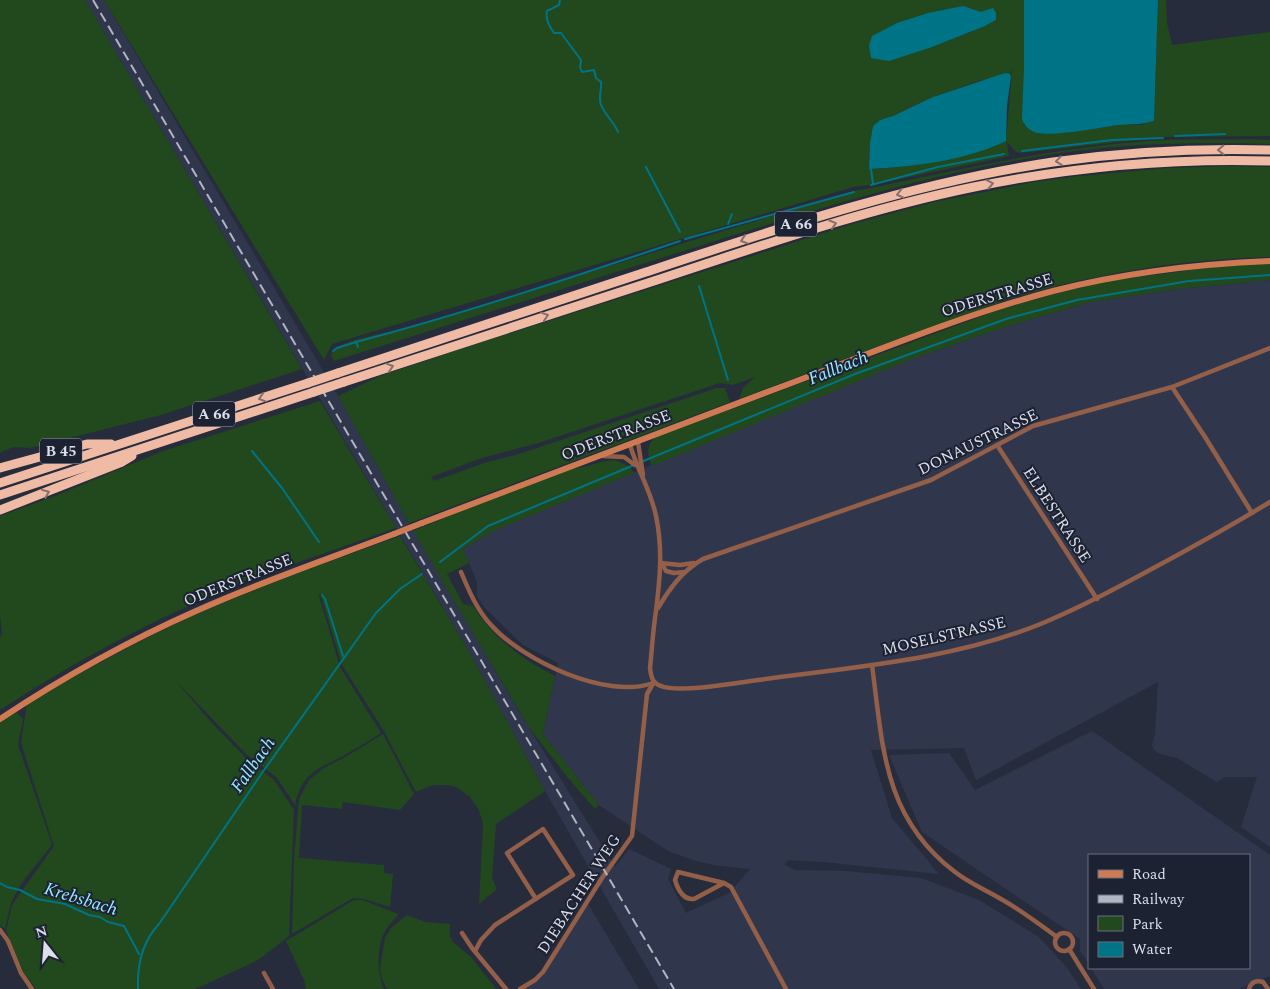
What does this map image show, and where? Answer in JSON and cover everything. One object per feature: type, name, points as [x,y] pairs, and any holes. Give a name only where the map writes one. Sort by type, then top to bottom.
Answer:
[{"type":"highway","name":"A 66","points":[[0,484],[749,238],[927,187],[1052,162],[1131,153],[1237,149],[1270,150]]},
{"type":"highway","name":"A 66","points":[[0,495],[754,248],[876,211],[1005,181],[1097,167],[1173,161],[1270,161]]},
{"type":"highway","name":"B 45","points":[[0,468],[87,444],[119,444]]},
{"type":"highway","name":"A 66","points":[[0,510],[122,462],[150,446]]},
{"type":"street","name":"ODERSTRASSE","points":[[0,719],[90,665],[196,611],[422,523],[980,313],[1081,285],[1144,273],[1212,265],[1270,261]]},
{"type":"street","name":"DONAUSTRASSE","points":[[662,563],[680,565],[697,562],[734,547],[931,480],[1033,426],[1172,387],[1270,348]]},
{"type":"street","points":[[1172,387],[1252,513]]},
{"type":"street","points":[[638,442],[641,456],[640,466],[656,516],[662,563],[650,668],[651,677],[654,682]]},
{"type":"street","points":[[630,445],[633,460]]},
{"type":"street","name":"ELBESTRASSE","points":[[997,445],[1097,599]]},
{"type":"street","points":[[601,456],[621,456],[633,460],[640,466]]},
{"type":"street","name":"MOSELSTRASSE","points":[[462,572],[472,598],[490,624],[514,647],[552,668],[577,678],[603,684],[636,687],[654,682],[666,688],[704,686],[872,665],[960,649],[1014,633],[1097,599],[1270,502]]},
{"type":"street","name":"DONAUSTRASSE","points":[[656,612],[672,585],[697,562]]},
{"type":"street","points":[[662,563],[666,571],[674,573],[684,572]]},
{"type":"street","points":[[872,665],[887,769],[901,808],[914,831],[930,850],[956,873],[1011,904],[1057,937]]},
{"type":"street","name":"DIEBACHER WEG","points":[[520,989],[535,980],[543,972],[602,878],[632,836],[647,694],[649,687],[654,682]]},
{"type":"street","points":[[475,951],[481,940],[495,925],[573,876],[543,829],[507,853],[536,899]]},
{"type":"street","points":[[724,883],[694,899],[690,899],[682,895],[675,880],[678,872],[724,883],[728,884],[735,893],[786,989]]},
{"type":"street","points":[[0,930],[8,942],[21,974],[32,989]]},
{"type":"street","points":[[462,933],[506,989]]},
{"type":"street","points":[[1065,934],[1071,937],[1073,942],[1069,949],[1065,951],[1059,949],[1056,943],[1057,937],[1065,934]]},
{"type":"street","points":[[1069,949],[1094,989]]},
{"type":"street","points":[[264,973],[273,989]]},
{"type":"street","points":[[1249,989],[1252,983],[1258,981],[1263,982],[1268,987]]},
{"type":"shaded area","points":[[85,0],[104,0],[338,396],[409,523],[520,713],[615,867],[629,849],[671,869],[668,879],[686,913],[729,893],[750,869],[713,865],[668,851],[599,805],[543,734],[558,663],[523,645],[485,608],[477,596],[477,582],[463,549],[498,529],[755,422],[910,360],[996,330],[1090,302],[1179,289],[1270,280],[1270,847],[1241,827],[1257,777],[1225,777],[1217,782],[1177,758],[1157,753],[1153,748],[1158,682],[976,780],[964,748],[871,750],[892,818],[939,874],[823,862],[788,860],[785,865],[795,870],[845,871],[921,878],[979,900],[1039,937],[1067,968],[1081,989],[659,989],[545,791],[468,650]]},
{"type":"shaded area","points":[[1092,731],[1270,855],[1270,976],[1239,989],[1104,989],[1092,969],[1250,969],[1250,854],[1088,854],[1088,963],[1080,951],[1080,939],[922,832],[889,755],[949,753],[975,790]]},
{"type":"shaded area","points":[[588,904],[639,989],[523,989],[543,976]]},
{"type":"green space","points":[[0,0],[85,0],[302,369],[161,415],[30,448],[13,447],[0,453]]},
{"type":"green space","points":[[104,0],[1024,0],[1024,125],[1036,132],[1049,133],[1121,125],[1140,125],[1154,121],[1158,0],[1166,0],[1167,23],[1172,45],[1270,32],[1270,136],[1163,137],[1020,153],[1016,152],[1007,142],[1009,156],[871,185],[853,187],[332,344],[324,360]],"holes":[[[963,6],[981,12],[996,20],[932,47],[946,10]],[[1012,69],[1006,141],[986,149],[955,157],[903,166],[869,169],[873,126],[880,120],[893,116],[933,97],[979,81],[1010,74]]]},
{"type":"green space","points":[[1165,140],[1270,140],[1270,144],[1173,144],[1100,148],[1025,159],[924,180],[775,222],[334,361],[331,356],[335,349],[353,341],[408,328],[853,191],[1017,158],[1091,147]]},
{"type":"green space","points":[[1270,167],[1270,257],[1239,258],[1145,268],[1053,287],[1013,298],[944,322],[739,399],[743,388],[755,377],[733,385],[720,383],[538,443],[482,458],[431,477],[434,481],[717,388],[725,388],[730,402],[409,523],[338,396],[380,376],[464,348],[852,224],[934,202],[1034,182],[1079,176],[1169,168]]},
{"type":"green space","points":[[1270,263],[1270,280],[1179,289],[1090,302],[996,330],[910,360],[652,466],[650,462],[649,447],[656,437],[1001,309],[1114,280],[1214,267]]},
{"type":"green space","points":[[320,401],[396,528],[264,575],[192,604],[108,646],[0,710],[0,638],[2,633],[0,615],[0,516],[55,496],[163,451]]},
{"type":"green space","points":[[614,460],[629,466],[634,473],[498,529],[463,549],[469,563],[447,574],[463,604],[473,606],[499,638],[531,663],[555,676],[543,734],[599,805],[595,809],[568,778],[528,726],[413,531],[572,469]]},
{"type":"green space","points":[[400,536],[468,650],[545,791],[496,824],[492,878],[497,889],[479,904],[483,824],[479,810],[470,797],[456,787],[433,785],[416,792],[384,731],[342,665],[320,593],[319,596],[340,667],[381,733],[321,767],[308,777],[302,784],[295,805],[277,778],[246,754],[176,681],[210,721],[245,757],[274,780],[294,810],[289,936],[261,958],[195,989],[36,989],[24,973],[6,931],[12,905],[54,846],[21,743],[27,703],[131,646],[195,615],[271,583]]},
{"type":"green space","points":[[15,711],[23,719],[18,745],[51,841],[51,846],[21,884],[11,903],[5,929],[0,925],[0,722]]},
{"type":"green space","points":[[383,734],[414,794],[400,810],[343,802],[342,809],[302,805],[299,858],[384,865],[384,873],[393,874],[390,907],[364,899],[353,898],[292,934],[294,858],[299,799],[309,780],[324,768]]},
{"type":"green space","points":[[354,900],[363,900],[398,914],[387,928],[380,943],[379,967],[384,989],[306,989],[304,980],[286,941]]},
{"type":"green space","points":[[407,915],[425,922],[450,924],[450,936],[453,942],[471,957],[496,989],[387,989],[382,979],[380,968],[385,938],[391,928]]},
{"type":"water","points":[[1024,0],[1158,0],[1154,121],[1052,134],[1034,132],[1028,128],[1022,119]]},
{"type":"water","points":[[963,6],[981,12],[993,8],[996,13],[996,20],[932,47],[889,61],[871,58],[869,46],[872,36],[897,23],[928,13]]},
{"type":"water","points":[[1005,73],[1011,76],[1007,106],[1006,141],[991,148],[957,158],[869,169],[873,126],[880,120],[893,116],[933,97]]},
{"type":"waterway","points":[[560,0],[559,5],[547,11],[548,22],[554,33],[561,33],[581,60],[580,67],[582,72],[594,70],[596,78],[601,82],[601,105],[618,132]]},
{"type":"waterway","points":[[1175,136],[1225,134]]},
{"type":"waterway","points":[[1022,151],[1112,140],[1163,138]]},
{"type":"waterway","points":[[871,185],[938,167],[1004,154]]},
{"type":"waterway","points":[[646,167],[680,232]]},
{"type":"waterway","points":[[871,169],[873,184]]},
{"type":"waterway","points":[[685,239],[854,192]]},
{"type":"waterway","points":[[728,224],[732,214]]},
{"type":"waterway","points":[[356,342],[479,307],[680,241]]},
{"type":"waterway","name":"Fallbach","points":[[641,462],[855,374],[1006,319],[1077,300],[1189,281],[1270,275]]},
{"type":"waterway","points":[[699,286],[728,380]]},
{"type":"waterway","points":[[333,351],[356,342],[358,347]]},
{"type":"waterway","points":[[252,451],[282,488],[319,542]]},
{"type":"waterway","name":"Fallbach","points":[[440,562],[488,526],[634,465]]},
{"type":"waterway","name":"Fallbach","points":[[138,989],[138,971],[148,938],[376,613],[400,589],[422,574]]},
{"type":"waterway","points":[[322,595],[325,599],[343,656]]},
{"type":"waterway","name":"Krebsbach","points":[[0,883],[20,890],[37,899],[65,904],[89,915],[124,926],[139,954]]},
{"type":"railway","points":[[93,0],[674,989]]}]
